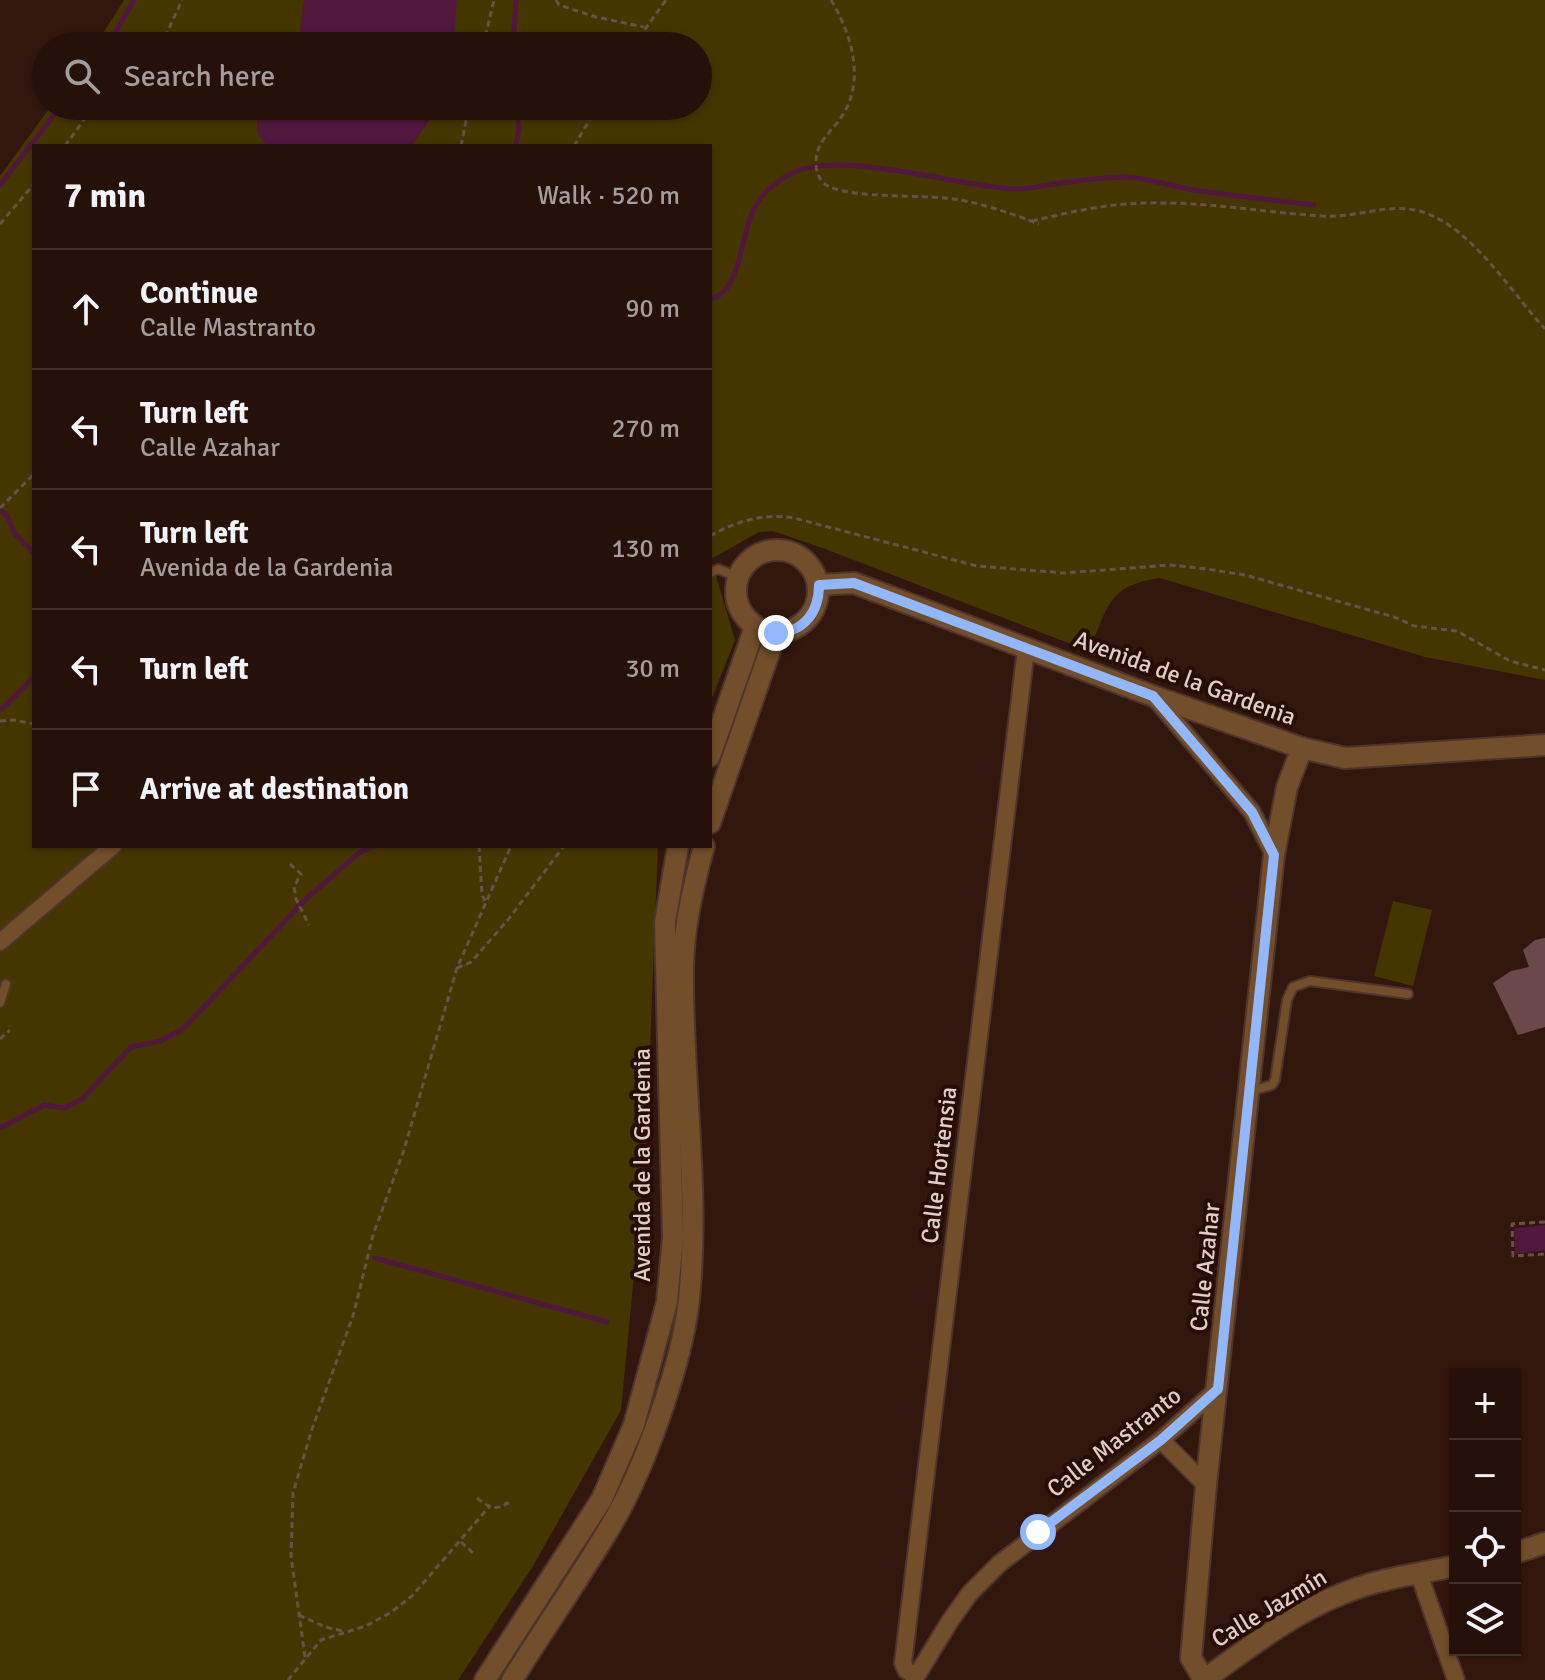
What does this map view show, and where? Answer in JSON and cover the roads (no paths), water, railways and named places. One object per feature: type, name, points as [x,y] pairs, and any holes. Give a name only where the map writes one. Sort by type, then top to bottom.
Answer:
[{"type":"street","points":[[768,551],[795,553],[806,561],[819,585],[819,598],[814,611],[796,629],[776,633],[755,627],[737,605],[735,591],[738,577],[755,556],[768,551]]},
{"type":"street","name":"Avenida de la Gardenia","points":[[819,585],[854,583],[1153,696],[1302,748],[1345,758],[1545,745]]},
{"type":"street","points":[[712,750],[755,627]]},
{"type":"street","points":[[712,817],[776,633]]},
{"type":"street","name":"Calle Hortensia","points":[[915,1678],[903,1663],[1026,649]]},
{"type":"street","points":[[1153,696],[1252,812],[1274,855]]},
{"type":"street","name":"Calle Azahar","points":[[1205,1680],[1193,1666],[1191,1658],[1206,1485],[1274,855],[1287,787],[1302,748]]},
{"type":"street","points":[[0,942],[111,848]]},
{"type":"street","name":"Avenida de la Gardenia","points":[[485,1680],[602,1499],[634,1425],[667,1302],[673,1237],[665,922],[678,848]]},
{"type":"street","name":"Avenida de la Gardenia","points":[[512,1680],[619,1510],[653,1433],[678,1352],[688,1301],[692,1239],[683,969],[691,899],[704,848]]},
{"type":"street","name":"Calle Mastranto","points":[[915,1678],[970,1593],[999,1564],[1161,1440],[1218,1389]]},
{"type":"street","points":[[1161,1440],[1206,1485]]},
{"type":"street","points":[[1521,1551],[1544,1544]]},
{"type":"street","name":"Calle Jazmín","points":[[1205,1680],[1267,1635],[1317,1604],[1360,1587],[1449,1567]]},
{"type":"street","points":[[1419,1574],[1456,1680]]},
{"type":"lane","points":[[712,572],[718,569],[738,577]]},
{"type":"lane","points":[[1249,1091],[1272,1085],[1275,1080],[1287,1000],[1293,987],[1310,981],[1408,994]]},
{"type":"lane","points":[[0,1003],[6,984]]},
{"type":"waterway","points":[[116,32],[134,0]]},
{"type":"waterway","points":[[514,32],[516,0]]},
{"type":"waterway","points":[[0,185],[50,120]]},
{"type":"waterway","points":[[516,144],[518,120]]},
{"type":"waterway","points":[[712,298],[728,286],[734,275],[749,221],[761,198],[784,178],[818,166],[872,167],[1013,189],[1131,177],[1194,190],[1314,205]]},
{"type":"waterway","points":[[0,510],[7,516],[15,534],[32,551]]},
{"type":"waterway","points":[[2,709],[32,679]]},
{"type":"waterway","points":[[0,1128],[44,1105],[65,1108],[82,1099],[131,1047],[160,1041],[183,1029],[306,899],[359,853],[370,848]]},
{"type":"waterway","points":[[375,1258],[607,1322]]}]
